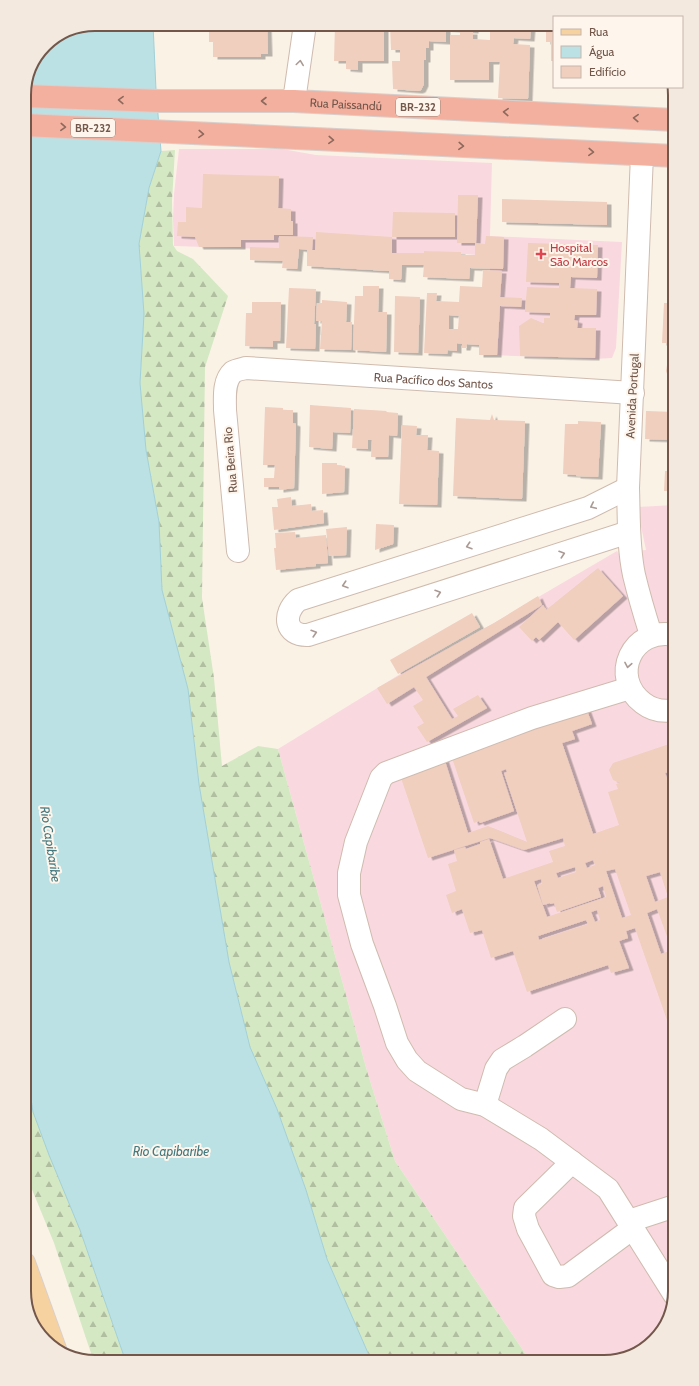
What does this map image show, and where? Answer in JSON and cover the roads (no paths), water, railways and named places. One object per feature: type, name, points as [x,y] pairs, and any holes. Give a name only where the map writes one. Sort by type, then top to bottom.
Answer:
[{"type":"highway","name":"Rua Paissandú","points":[[31,96],[160,101],[294,101],[668,120]]},
{"type":"highway","name":"BR-232","points":[[31,125],[668,156]]},
{"type":"main road","points":[[31,1284],[49,1335]]},
{"type":"street","points":[[294,101],[304,31]]},
{"type":"street","name":"Avenida Portugal","points":[[642,155],[628,488],[629,532],[634,575],[651,635]]},
{"type":"street","name":"Rua Pacífico dos Santos","points":[[234,371],[246,368],[632,393]]},
{"type":"street","name":"Rua Beira Rio","points":[[234,371],[228,378],[225,388],[225,410],[238,551]]},
{"type":"street","points":[[628,488],[588,508],[298,600],[289,609],[287,616],[288,622],[292,631],[297,634],[308,635],[629,532]]},
{"type":"street","points":[[668,633],[651,635],[643,640],[634,650],[628,661],[626,675],[630,688],[637,699],[648,707],[660,711],[668,710]]},
{"type":"street","points":[[630,688],[532,718],[386,773],[380,778],[356,842],[349,873],[349,895],[362,944],[386,1006],[396,1042],[407,1060],[417,1071],[462,1099],[485,1105],[541,1139],[608,1189],[668,1284]]},
{"type":"street","points":[[485,1105],[496,1069],[502,1060],[565,1019]]},
{"type":"street","points":[[572,1162],[526,1208],[524,1216],[528,1229],[553,1275],[559,1277],[568,1276],[631,1224],[668,1209]]},
{"type":"water","name":"Rio Capibaribe","points":[[95,31],[153,31],[161,151],[149,188],[139,244],[144,314],[140,383],[146,450],[159,522],[162,590],[188,689],[199,784],[229,962],[250,1047],[277,1109],[306,1190],[327,1259],[369,1355],[124,1355],[80,1230],[33,1112],[31,1099],[31,91],[33,78],[42,59],[59,42],[70,36],[82,32]]},
{"type":"place","name":"Hospital São Marcos","points":[[541,254]]}]
